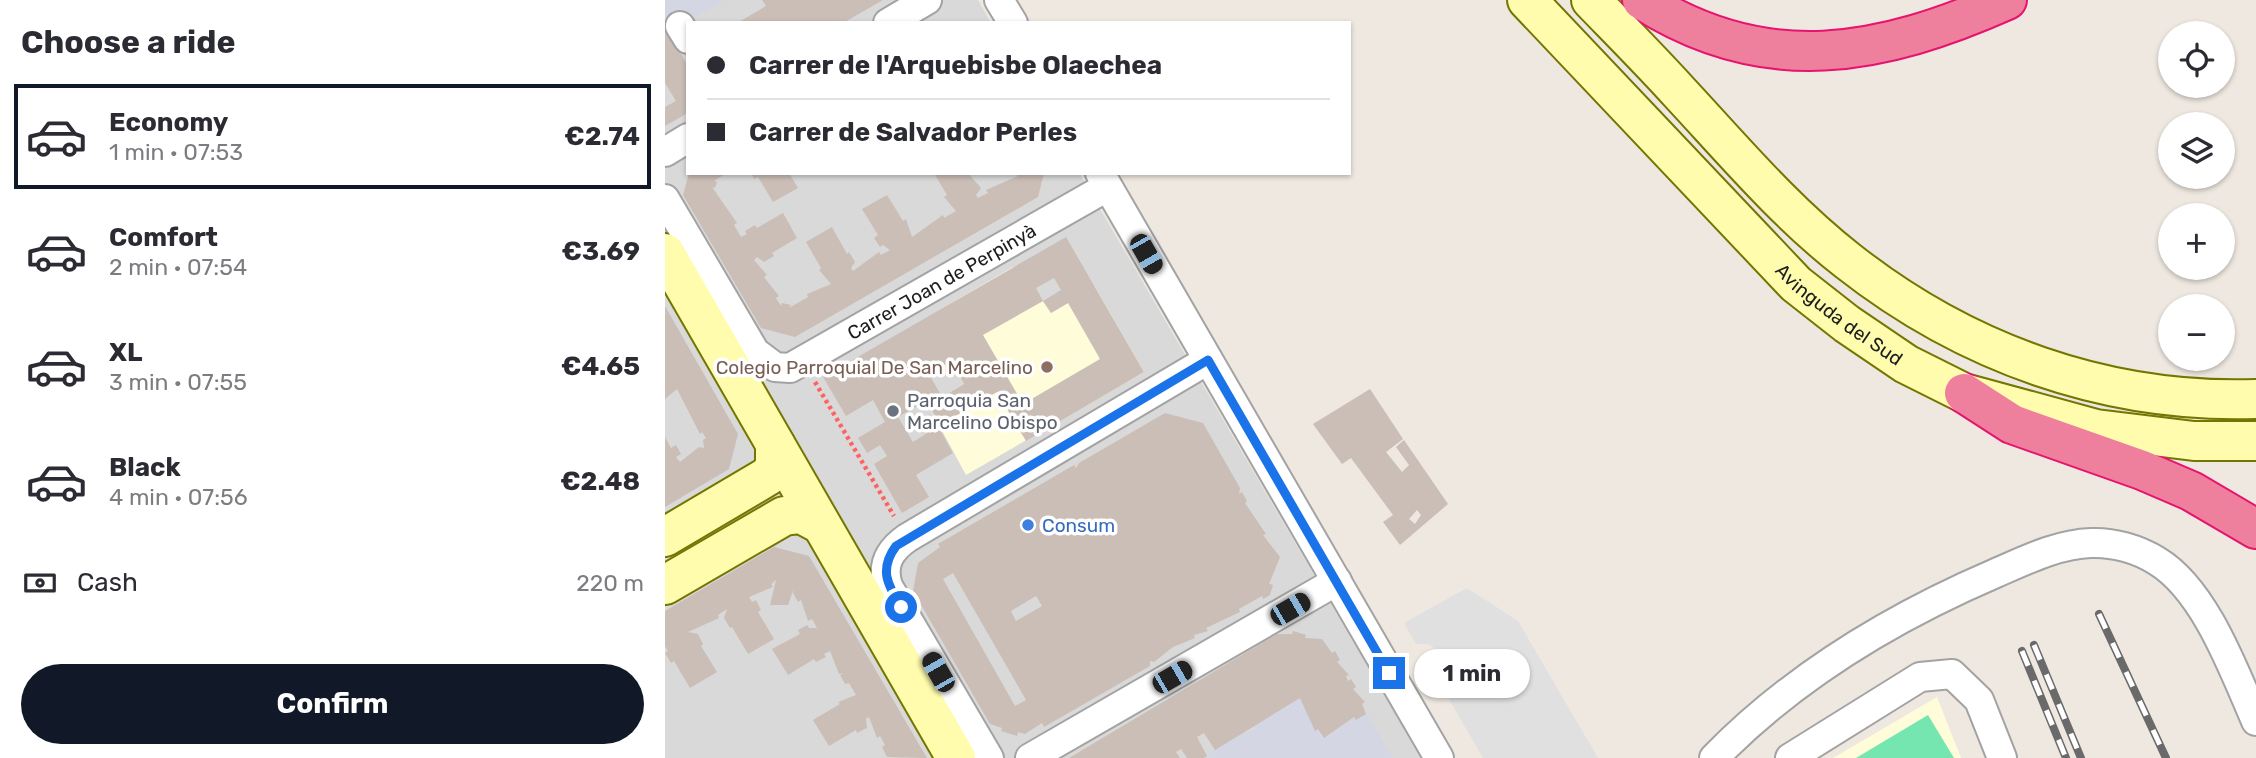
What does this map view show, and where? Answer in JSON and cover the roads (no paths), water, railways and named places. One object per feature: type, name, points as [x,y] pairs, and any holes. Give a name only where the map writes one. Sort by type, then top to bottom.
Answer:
[{"type":"highway","points":[[1642,0],[1677,20],[1720,37],[1769,48],[1819,52],[1876,46],[1949,24],[2007,0]]},
{"type":"highway","points":[[1964,393],[2012,424],[2179,486],[2256,529]]},
{"type":"main road","name":"Avinguda del Sud","points":[[1527,0],[1796,284],[1847,324],[1906,364],[1964,393],[2097,429],[2194,441],[2256,441]]},
{"type":"main road","points":[[1591,0],[1747,166],[1811,228],[1846,260],[1928,318],[2031,365],[2081,380],[2180,398],[2256,399]]},
{"type":"main road","points":[[665,253],[956,758]]},
{"type":"main road","points":[[665,537],[768,476],[775,467],[775,444]]},
{"type":"main road","points":[[665,585],[784,516],[801,514],[820,524]]},
{"type":"street","points":[[891,21],[927,0]]},
{"type":"street","points":[[999,0],[1012,21]]},
{"type":"street","points":[[665,152],[686,139]]},
{"type":"street","points":[[1103,180],[1439,758]]},
{"type":"street","name":"Carrer Joan de Perpinyà","points":[[665,199],[755,352],[775,368],[790,368],[1103,180]]},
{"type":"street","points":[[989,758],[888,586],[884,575],[886,563],[896,546],[907,538],[1208,360]]},
{"type":"street","points":[[1714,758],[1774,703],[1862,639],[1956,590],[2014,565],[2053,550],[2092,543],[2113,544],[2155,559],[2187,588],[2235,675],[2256,721]]},
{"type":"street","points":[[1030,758],[1337,582]]},
{"type":"street","points":[[1790,758],[1920,677],[1952,674],[1979,700],[2002,758]]},
{"type":"railway","points":[[2099,614],[2166,758]]},
{"type":"railway","points":[[2034,645],[2081,758]]},
{"type":"railway","points":[[2022,651],[2066,758]]},
{"type":"place","name":"Colegio Parroquial De San Marcelino","points":[[1047,367]]},
{"type":"place","name":"Parroquia San Marcelino Obispo","points":[[893,411]]},
{"type":"place","name":"Consum","points":[[1028,525]]}]
